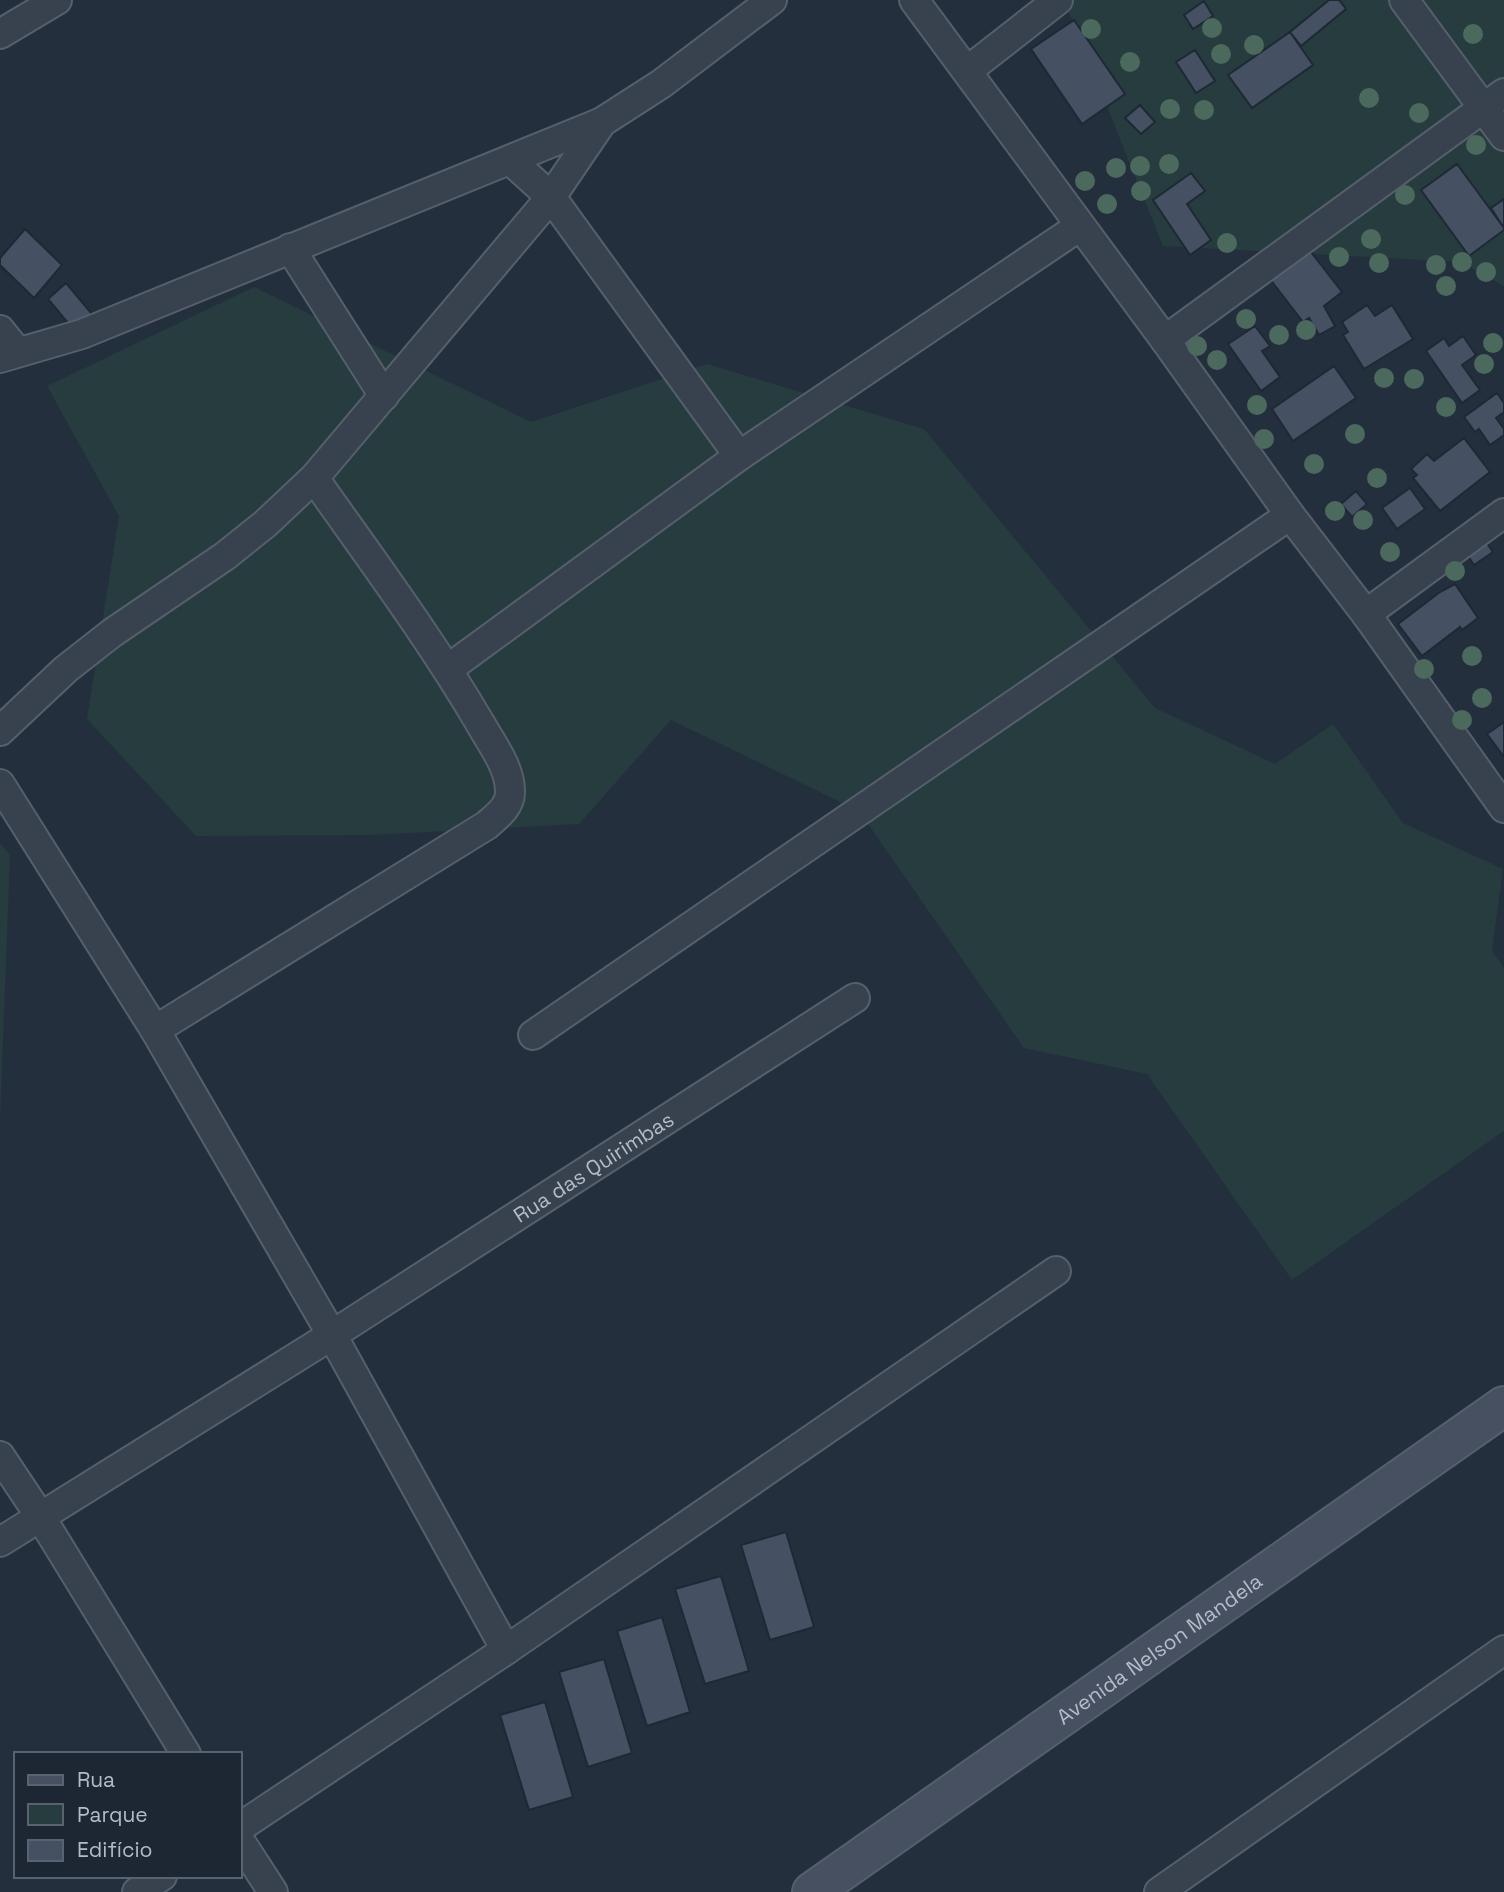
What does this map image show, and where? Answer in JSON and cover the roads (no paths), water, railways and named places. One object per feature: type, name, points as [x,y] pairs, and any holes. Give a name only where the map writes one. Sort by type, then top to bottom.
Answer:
[{"type":"street","points":[[0,34],[57,0]]},
{"type":"street","points":[[6,346],[82,334],[602,122],[661,84],[772,0]]},
{"type":"street","points":[[914,0],[1290,515],[1366,614],[1504,808]]},
{"type":"street","points":[[967,71],[1058,0]]},
{"type":"street","points":[[1404,0],[1494,100],[1504,135]]},
{"type":"street","points":[[1164,341],[1494,100]]},
{"type":"street","points":[[0,731],[111,633],[225,556],[265,524],[314,478],[551,197],[602,122]]},
{"type":"street","points":[[510,160],[551,197],[740,456]]},
{"type":"street","points":[[448,669],[740,456],[1080,226]]},
{"type":"street","points":[[289,248],[384,396]]},
{"type":"street","points":[[155,1030],[487,825],[504,810],[511,793],[508,776],[499,756],[448,669],[314,478]]},
{"type":"street","points":[[1366,614],[1504,513]]},
{"type":"street","points":[[533,1035],[1290,515]]},
{"type":"street","points":[[0,784],[155,1030],[332,1335],[506,1650]]},
{"type":"street","name":"Rua das Quirimbas","points":[[0,1542],[332,1335],[855,998]]},
{"type":"street","points":[[242,1825],[506,1650],[1056,1271]]},
{"type":"street","name":"Avenida Nelson Mandela","points":[[812,1892],[1504,1406]]},
{"type":"street","points":[[0,1456],[40,1516],[185,1752]]},
{"type":"street","points":[[1159,1892],[1192,1883],[1504,1650]]},
{"type":"street","points":[[242,1844],[273,1892]]},
{"type":"street","points":[[137,1892],[159,1878]]}]
